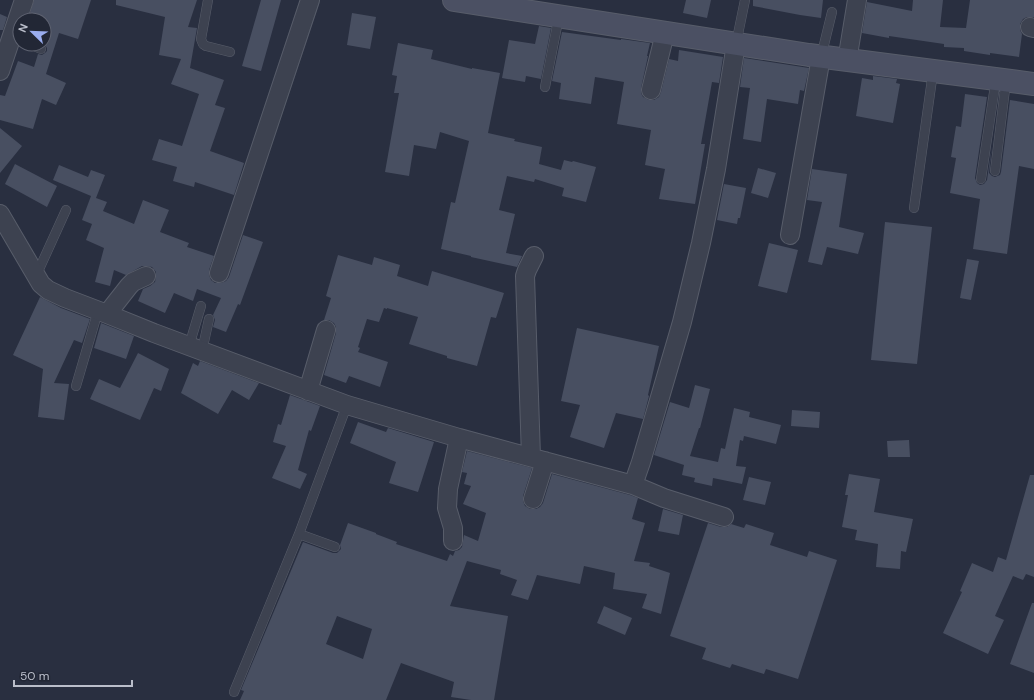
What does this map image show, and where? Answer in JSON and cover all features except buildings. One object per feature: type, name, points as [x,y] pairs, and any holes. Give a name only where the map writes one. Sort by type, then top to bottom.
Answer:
[{"type":"street","points":[[22,12],[24,0]]},
{"type":"street","points":[[219,273],[310,0]]},
{"type":"street","points":[[454,0],[822,57],[1034,84]]},
{"type":"street","points":[[847,60],[857,0]]},
{"type":"street","points":[[651,90],[665,33]]},
{"type":"street","points":[[633,486],[642,462],[682,322],[701,243],[716,169],[736,44]]},
{"type":"street","points":[[0,71],[12,47]]},
{"type":"street","points":[[790,235],[822,57]]},
{"type":"street","points":[[0,214],[40,284],[48,290],[195,348],[347,405],[633,486],[664,498],[724,517]]},
{"type":"street","points":[[533,499],[538,459],[525,276],[534,256]]},
{"type":"street","points":[[102,312],[133,282],[146,276]]},
{"type":"street","points":[[308,391],[326,330]]},
{"type":"street","points":[[453,541],[453,528],[448,508],[448,489],[460,438]]},
{"type":"lane","points":[[208,0],[201,39],[203,44],[230,52]]},
{"type":"lane","points":[[736,44],[745,0]]},
{"type":"lane","points":[[822,57],[832,12]]},
{"type":"lane","points":[[545,87],[558,16]]},
{"type":"lane","points":[[914,208],[933,72]]},
{"type":"lane","points":[[995,171],[1001,80]]},
{"type":"lane","points":[[981,179],[1001,80]]},
{"type":"lane","points":[[36,277],[66,210]]},
{"type":"lane","points":[[195,348],[200,306]]},
{"type":"lane","points":[[76,386],[102,312]]},
{"type":"lane","points":[[195,348],[209,319]]},
{"type":"lane","points":[[234,692],[299,534],[347,405]]},
{"type":"lane","points":[[299,534],[335,547]]}]
